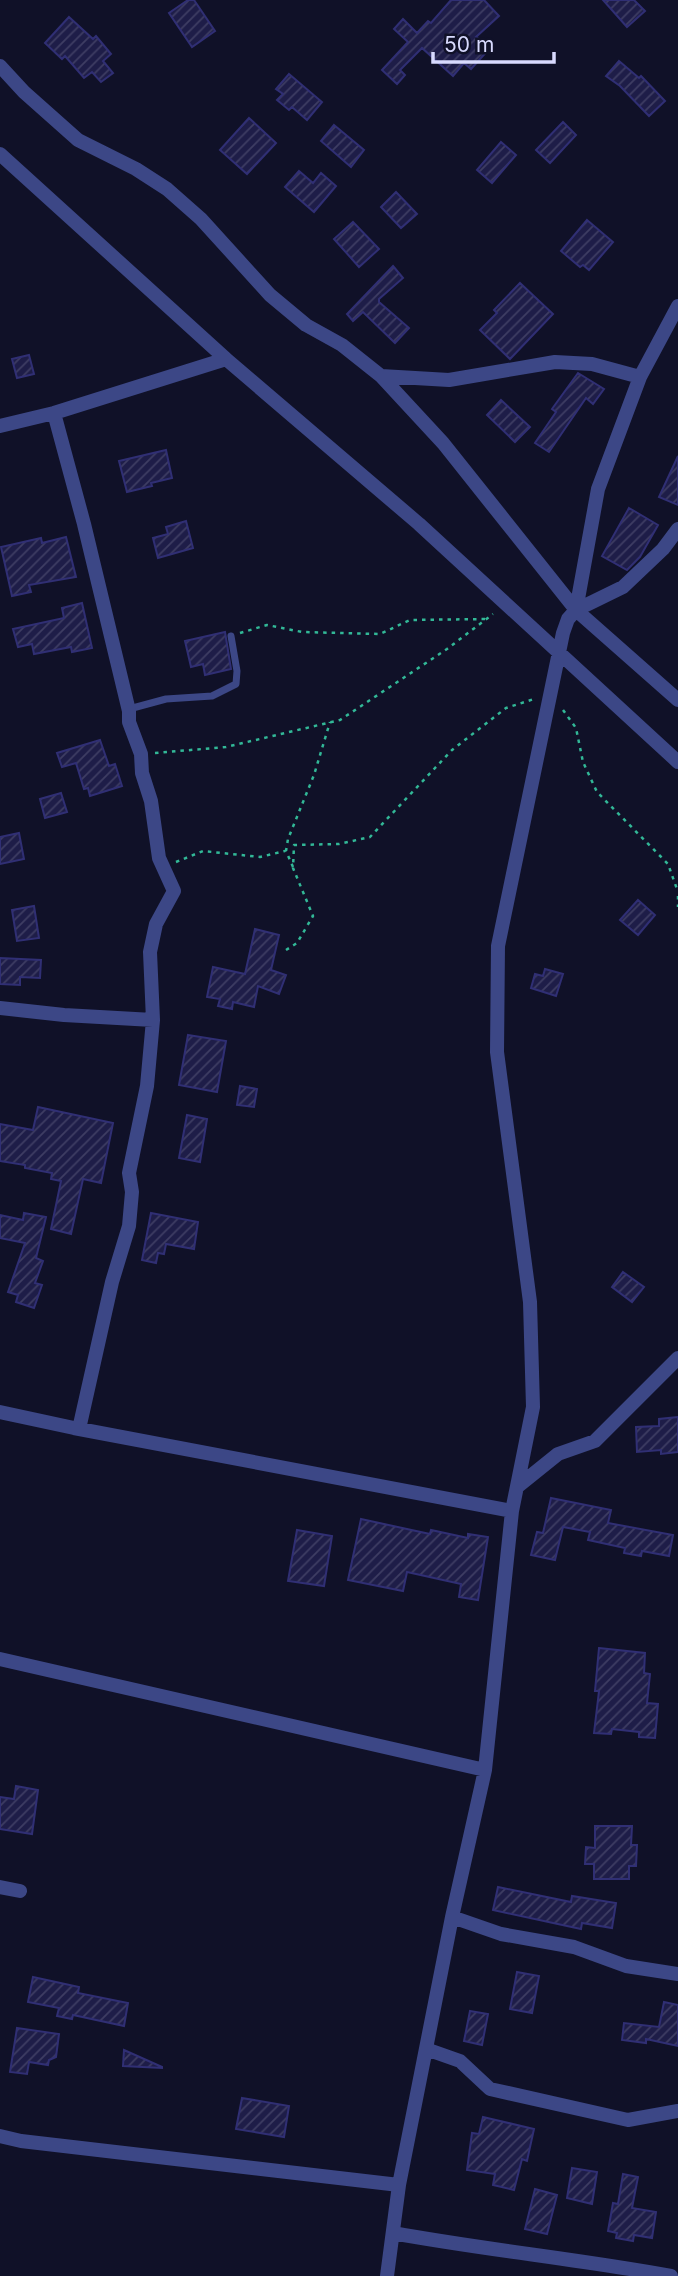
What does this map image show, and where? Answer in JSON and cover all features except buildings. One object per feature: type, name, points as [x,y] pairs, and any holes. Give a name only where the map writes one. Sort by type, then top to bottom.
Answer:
[{"type":"street","points":[[0,66],[24,92],[78,139],[136,169],[167,189],[201,219],[270,295],[306,325],[342,345],[381,376],[443,443],[576,610],[678,700]]},
{"type":"street","points":[[0,153],[226,359],[419,524],[678,762]]},
{"type":"street","points":[[576,610],[598,489],[640,377],[678,306]]},
{"type":"street","points":[[0,426],[54,413],[226,359]]},
{"type":"street","points":[[381,376],[449,380],[555,362],[592,364],[640,377]]},
{"type":"street","points":[[54,413],[84,524],[129,722],[141,754],[142,773],[151,801],[159,858],[174,891],[156,924],[150,952],[153,1020],[146,1086],[130,1173],[132,1192],[129,1226],[113,1282],[79,1429]]},
{"type":"street","points":[[387,2276],[399,2185],[452,1917],[485,1770],[512,1511],[533,1407],[530,1302],[497,1052],[498,946],[514,859],[568,619],[576,610],[623,587],[663,549],[678,529]]},
{"type":"street","points":[[0,1008],[64,1016],[153,1020]]},
{"type":"street","points":[[517,1487],[558,1454],[596,1441],[678,1358]]},
{"type":"street","points":[[0,1412],[512,1511]]},
{"type":"street","points":[[0,1659],[485,1770]]},
{"type":"street","points":[[0,1887],[20,1891]]},
{"type":"street","points":[[452,1917],[500,1934],[574,1947],[626,1966],[678,1975]]},
{"type":"street","points":[[426,2049],[460,2061],[491,2089],[628,2120],[678,2112]]},
{"type":"street","points":[[0,2136],[21,2141],[399,2185]]},
{"type":"street","points":[[393,2233],[671,2276]]},
{"type":"lane","points":[[128,709],[166,699],[212,696],[236,684],[237,671],[231,636]]},
{"type":"path","points":[[141,754],[226,747],[340,720],[447,649],[505,603]]},
{"type":"path","points":[[231,636],[267,625],[302,632],[380,634],[410,620],[487,619]]},
{"type":"path","points":[[293,868],[294,845],[339,844],[370,837],[452,750],[506,708],[552,694],[576,728],[583,762],[597,792],[668,864],[678,894],[678,907]]},
{"type":"path","points":[[286,950],[297,943],[313,916],[286,851],[330,722]]},
{"type":"path","points":[[163,866],[203,851],[260,857],[286,851]]}]
